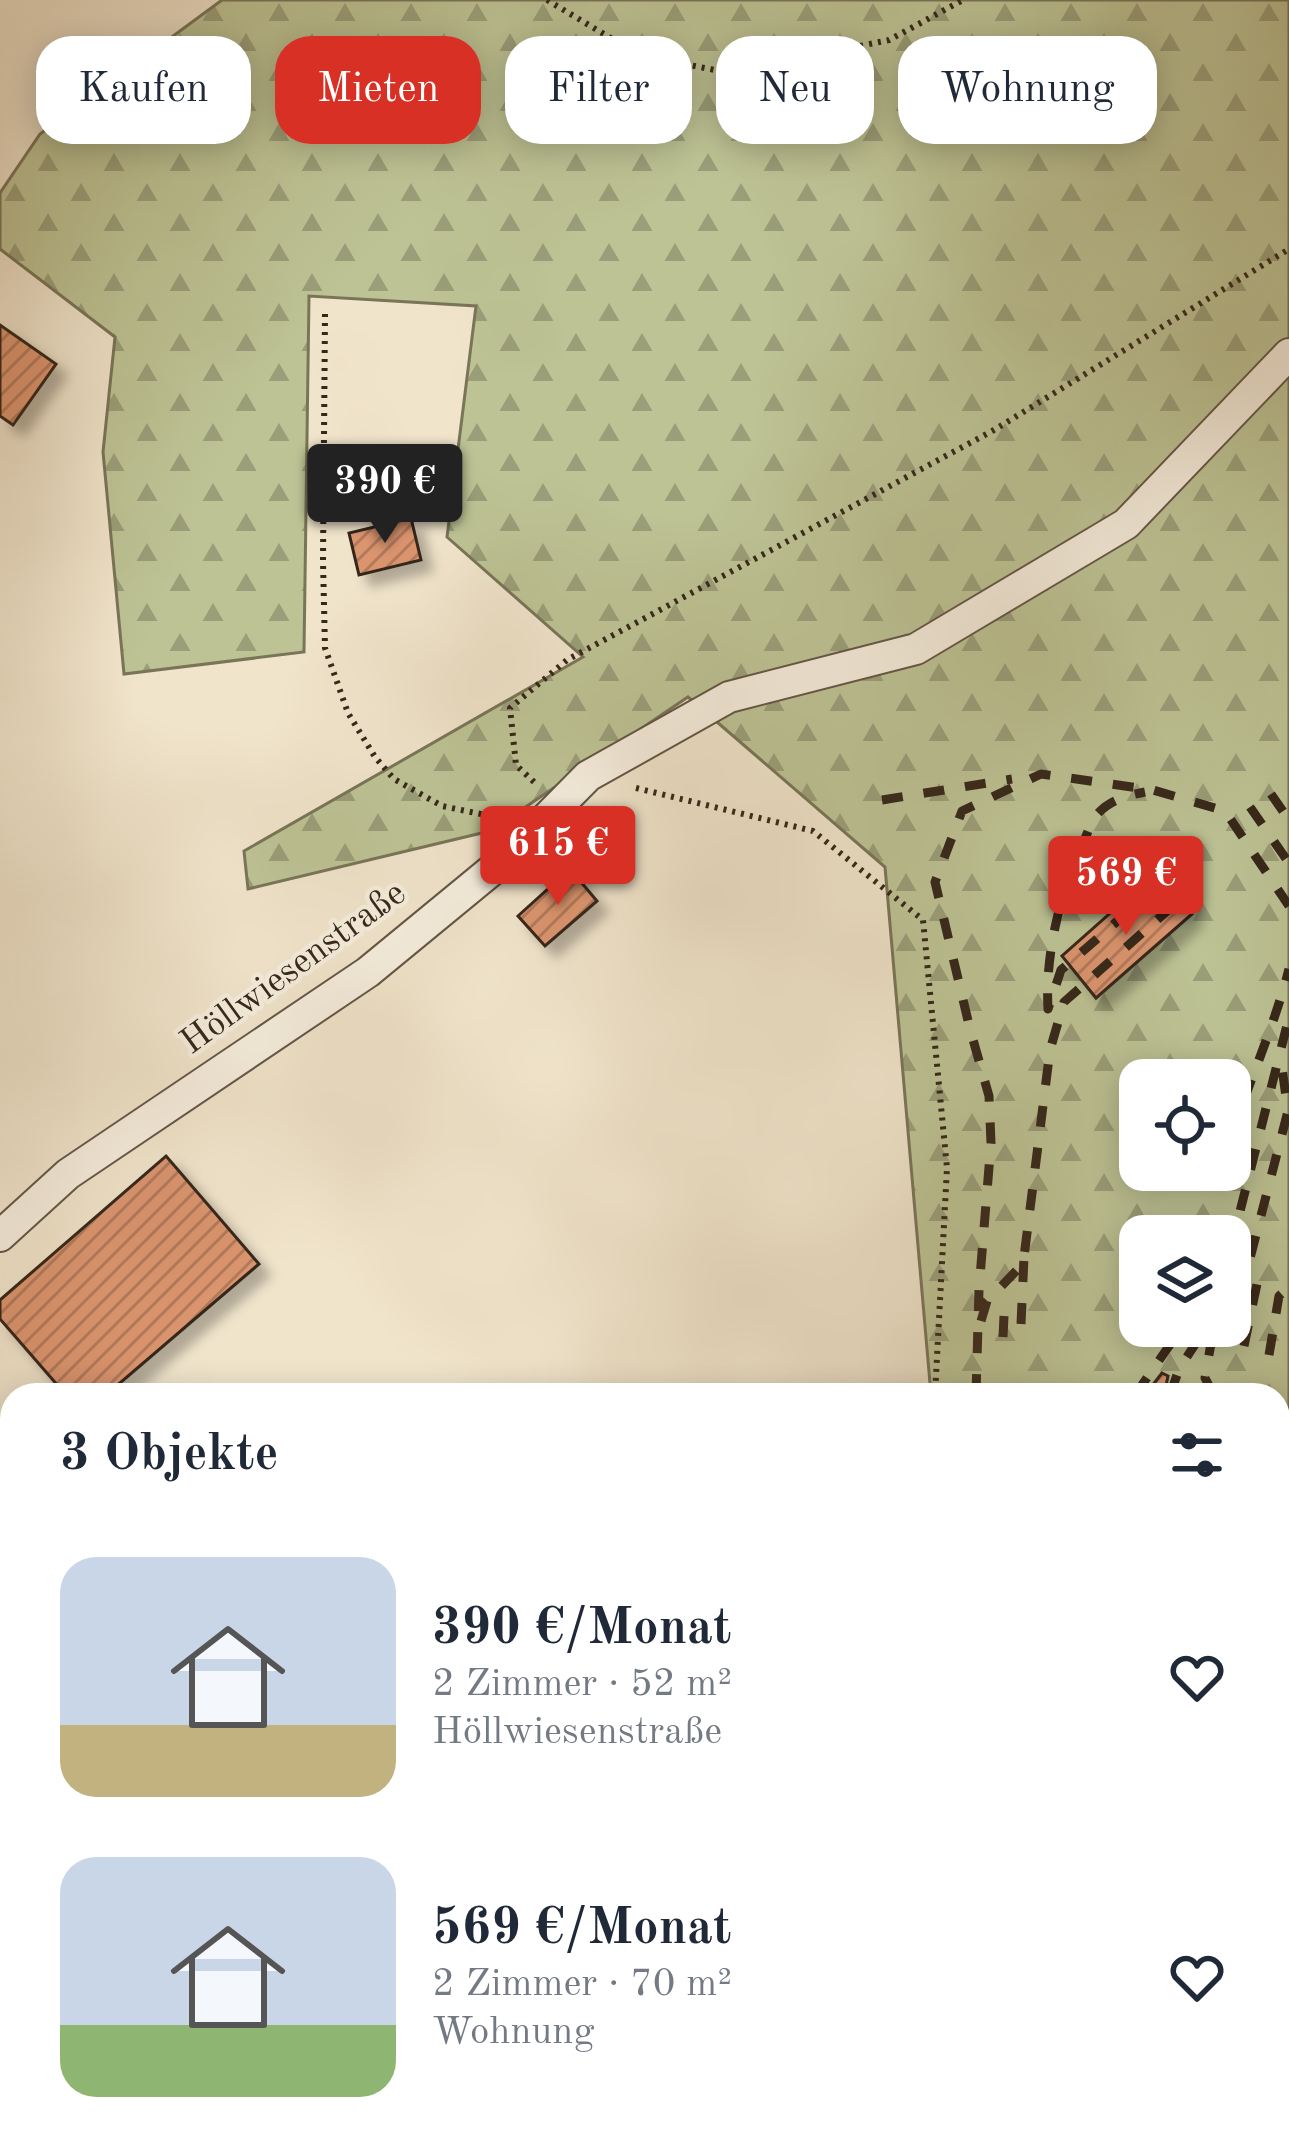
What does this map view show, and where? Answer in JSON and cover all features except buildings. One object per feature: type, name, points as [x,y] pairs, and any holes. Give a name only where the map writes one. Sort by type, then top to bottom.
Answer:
[{"type":"street","name":"Höllwiesenstraße","points":[[0,1236],[68,1174],[368,972],[509,856],[588,776],[729,697],[916,649],[1126,524],[1289,354]]},
{"type":"path","points":[[547,0],[639,55],[730,73],[890,40],[963,0]]},
{"type":"path","points":[[549,816],[516,765],[510,709],[567,660],[994,430],[1289,249]]},
{"type":"path","points":[[326,314],[326,648],[348,713],[394,779],[442,806],[549,816]]},
{"type":"path","points":[[588,776],[812,831],[923,920],[947,1168],[936,1383]]},
{"type":"green space","points":[[222,0],[1289,0],[1289,1383],[930,1383],[885,867],[688,697],[490,831],[248,889],[244,851],[583,657],[447,537],[476,306],[309,296],[304,652],[124,674],[103,452],[115,337],[0,249],[0,193],[36,140],[36,144],[251,144],[251,36],[173,36]]},
{"type":"railway","points":[[976,1383],[991,1143],[989,1096],[935,882],[962,811],[1041,774],[1153,790],[1225,811],[1289,906]]},
{"type":"railway","points":[[882,800],[1012,779]]},
{"type":"railway","points":[[1129,911],[1061,970],[1048,1009],[1056,924],[1090,826],[1112,803],[1145,792]]},
{"type":"railway","points":[[1271,794],[1289,820]]},
{"type":"railway","points":[[1250,807],[1289,863]]},
{"type":"railway","points":[[981,1321],[987,1301],[1024,1257],[1050,1050],[1064,1002],[1175,904]]},
{"type":"railway","points":[[1251,1081],[1289,969]]},
{"type":"railway","points":[[1239,1215],[1289,1017]]},
{"type":"railway","points":[[1251,1254],[1288,1111],[1280,1054]]},
{"type":"railway","points":[[1237,1191],[1243,1201]]},
{"type":"railway","points":[[1021,1324],[1024,1257]]},
{"type":"railway","points":[[1251,1312],[1258,1279]]},
{"type":"railway","points":[[1269,1355],[1279,1296],[1289,1287]]},
{"type":"railway","points":[[1003,1337],[1005,1295]]},
{"type":"railway","points":[[1143,1383],[1168,1347]]},
{"type":"railway","points":[[1174,1383],[1193,1347]]},
{"type":"railway","points":[[1208,1383],[1210,1347]]}]
